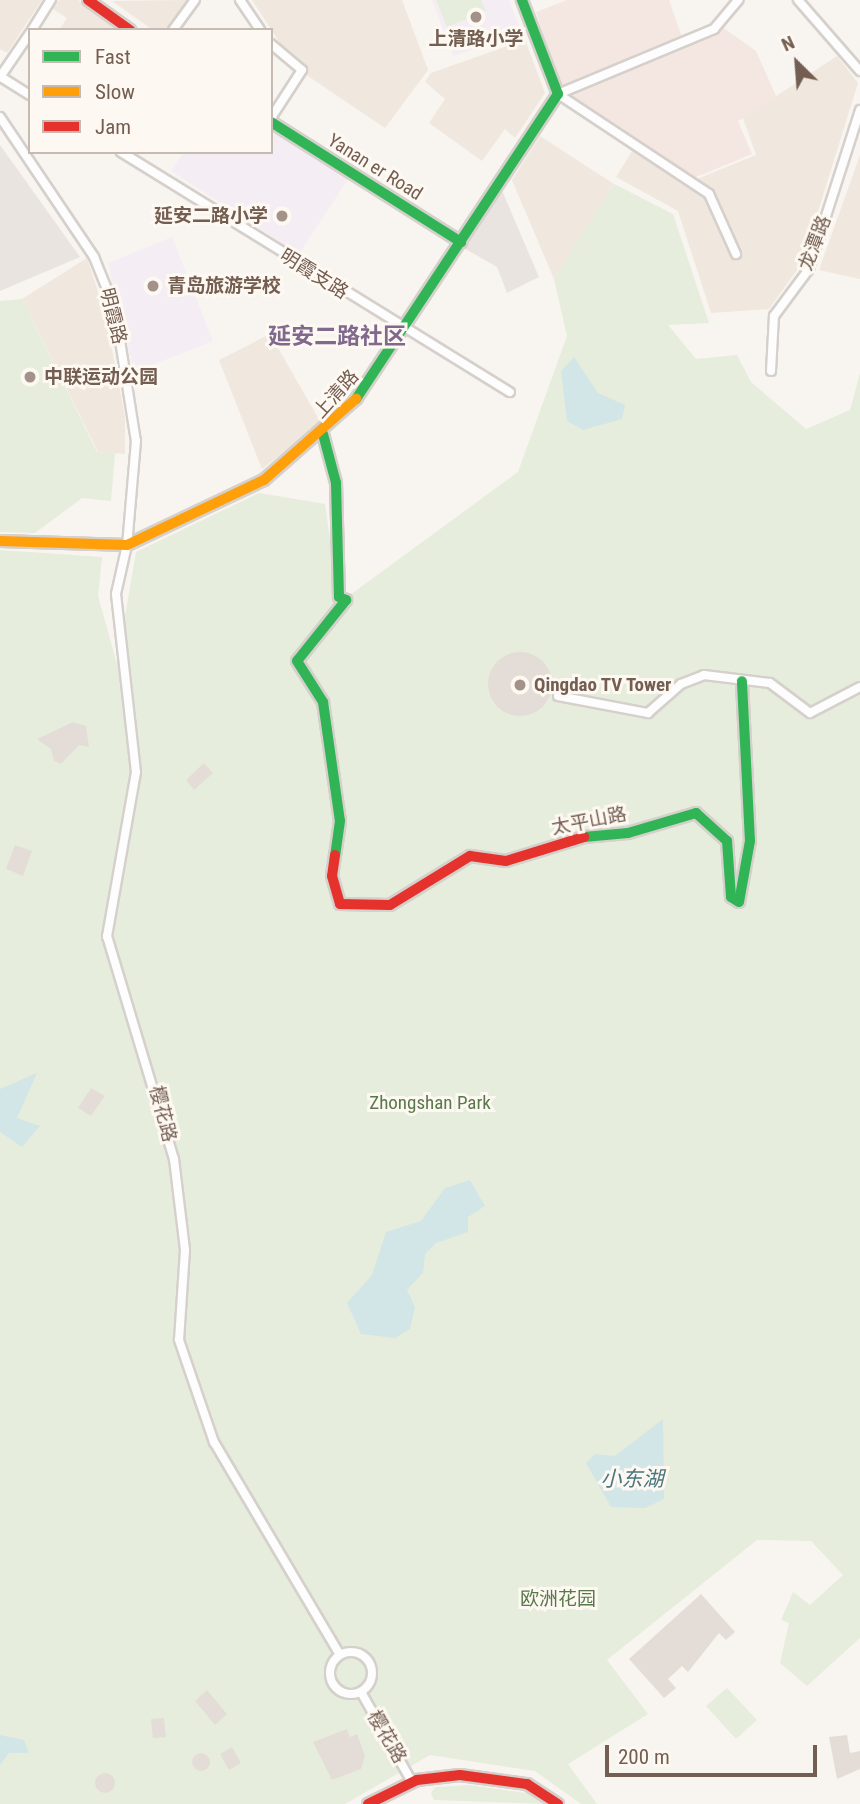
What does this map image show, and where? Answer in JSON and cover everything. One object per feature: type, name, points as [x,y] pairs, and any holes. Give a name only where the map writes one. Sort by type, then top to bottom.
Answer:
[{"type":"street","points":[[33,28],[51,0]]},
{"type":"street","points":[[88,0],[127,28]]},
{"type":"street","points":[[174,28],[195,0]]},
{"type":"street","points":[[240,0],[259,28]]},
{"type":"street","points":[[522,0],[558,94],[709,194],[736,254]]},
{"type":"street","points":[[558,94],[714,29],[738,0]]},
{"type":"street","points":[[799,0],[860,71]]},
{"type":"street","points":[[28,35],[0,77],[28,94]]},
{"type":"street","points":[[273,46],[302,70],[273,117]]},
{"type":"street","name":"上清路","points":[[0,541],[127,545],[264,480],[323,435],[373,381],[558,94]]},
{"type":"street","name":"龙潭路","points":[[771,371],[774,316],[808,268],[860,110]]},
{"type":"street","name":"明霞路","points":[[0,117],[94,257],[115,309],[136,441],[127,545]]},
{"type":"street","name":"Yanan er Road","points":[[273,121],[461,242]]},
{"type":"street","name":"明霞支路","points":[[124,154],[404,331],[510,392]]},
{"type":"street","name":"太平山路","points":[[323,435],[335,483],[339,597],[346,600],[297,662],[323,702],[340,821],[332,876],[340,904],[390,905],[470,856],[506,861],[564,839],[628,833],[696,813],[727,841],[731,897],[739,902],[750,841],[742,681]]},
{"type":"street","name":"樱花路","points":[[127,545],[116,594],[136,772],[107,936],[157,1087],[178,1182],[185,1250],[179,1340],[214,1442],[340,1654]]},
{"type":"street","points":[[558,696],[648,713],[694,676],[770,683],[810,713],[860,687]]},
{"type":"street","name":"樱花路","points":[[353,1652],[369,1663],[370,1682],[361,1692],[346,1694],[333,1686],[330,1666],[340,1654],[353,1652]]},
{"type":"street","name":"樱花路","points":[[361,1692],[412,1782]]},
{"type":"street","points":[[368,1804],[412,1782],[460,1775],[514,1782],[558,1804]]},
{"type":"shaded area","points":[[0,0],[42,0],[7,53],[0,49]]},
{"type":"shaded area","points":[[59,0],[78,0],[120,28],[60,28],[67,18],[53,9]]},
{"type":"shaded area","points":[[189,0],[171,28],[150,28],[112,1]]},
{"type":"shaded area","points":[[252,0],[402,0],[428,70],[385,128],[296,68],[273,32],[273,28],[270,28]]},
{"type":"shaded area","name":"上清路小学","points":[[432,0],[509,0],[522,34],[453,56]]},
{"type":"shaded area","points":[[567,0],[669,0],[683,40],[718,24],[756,51],[777,98],[738,121],[752,154],[694,178],[561,89],[536,12]]},
{"type":"shaded area","points":[[525,40],[545,93],[515,138],[505,129],[482,161],[429,123],[445,99],[425,82],[431,73]]},
{"type":"shaded area","points":[[837,56],[858,83],[802,263],[769,309],[711,313],[678,211],[616,177],[633,150],[685,184],[756,155],[743,118]]},
{"type":"shaded area","name":"延安二路小学","points":[[273,130],[348,179],[299,254],[171,171],[183,154],[273,154]]},
{"type":"shaded area","points":[[540,136],[614,184],[554,279],[512,180]]},
{"type":"shaded area","points":[[0,145],[80,257],[0,291]]},
{"type":"shaded area","points":[[860,155],[860,279],[819,270]]},
{"type":"shaded area","points":[[500,186],[539,277],[507,293],[497,267],[462,247]]},
{"type":"shaded area","name":"青岛旅游学校","points":[[172,237],[213,341],[134,372],[108,263]]},
{"type":"shaded area","points":[[87,258],[105,313],[125,417],[125,454],[98,452],[22,299]]},
{"type":"shaded area","points":[[270,334],[321,423],[262,469],[219,360]]},
{"type":"green space","points":[[436,0],[481,0],[486,11],[447,27]]},
{"type":"green space","name":"Zhongshan Park","points":[[614,184],[673,214],[709,323],[668,325],[696,359],[737,355],[751,382],[806,429],[850,410],[860,373],[860,1638],[807,1686],[780,1663],[789,1623],[781,1620],[793,1592],[810,1605],[843,1575],[811,1541],[757,1540],[607,1660],[648,1714],[568,1764],[597,1804],[581,1804],[535,1771],[430,1755],[345,1804],[0,1804],[0,550],[102,557],[98,596],[117,664],[136,552],[259,493],[325,504],[339,603],[518,472],[567,336],[554,279]]},
{"type":"green space","name":"中联运动公园","points":[[22,299],[97,452],[115,453],[111,501],[82,498],[35,533],[0,532],[0,301]]},
{"type":"green space","points":[[727,1688],[757,1720],[736,1739],[706,1706]]},
{"type":"green space","points":[[469,1785],[526,1793],[548,1804],[434,1800],[431,1793],[435,1787]]},
{"type":"water","points":[[574,357],[598,393],[625,405],[622,419],[583,430],[567,421],[561,371]]},
{"type":"water","points":[[37,1073],[17,1118],[40,1126],[22,1147],[0,1132],[0,1089]]},
{"type":"water","points":[[470,1180],[485,1206],[468,1217],[468,1232],[436,1243],[425,1254],[423,1273],[407,1290],[415,1307],[410,1329],[395,1338],[361,1334],[347,1303],[372,1275],[386,1232],[421,1221],[445,1188]]},
{"type":"water","name":"小东湖","points":[[663,1419],[664,1499],[645,1508],[611,1507],[586,1463],[595,1454],[615,1456]]},
{"type":"water","points":[[0,1735],[24,1740],[29,1753],[9,1753],[0,1765]]},
{"type":"building","name":"Qingdao TV Tower","points":[[514,652],[526,652],[543,661],[550,672],[550,696],[543,707],[526,716],[514,716],[502,711],[493,702],[488,690],[488,678],[493,666],[502,657]]},
{"type":"building","points":[[73,722],[86,726],[89,747],[79,745],[61,764],[54,761],[51,749],[37,739]]},
{"type":"building","points":[[204,763],[213,773],[194,790],[186,780]]},
{"type":"building","points":[[15,845],[32,851],[23,876],[6,869]]},
{"type":"building","points":[[91,1088],[105,1096],[91,1116],[78,1108]]},
{"type":"building","points":[[701,1594],[735,1632],[726,1640],[719,1633],[688,1672],[682,1666],[668,1679],[676,1688],[664,1698],[629,1659]]},
{"type":"building","points":[[207,1690],[227,1714],[215,1725],[195,1701]]},
{"type":"building","points":[[164,1718],[166,1737],[153,1738],[151,1719]]},
{"type":"building","points":[[347,1729],[350,1737],[357,1734],[365,1756],[361,1769],[332,1780],[313,1742]]},
{"type":"building","points":[[847,1735],[850,1753],[860,1751],[860,1769],[837,1779],[829,1737]]},
{"type":"building","points":[[232,1747],[241,1763],[229,1770],[220,1754]]},
{"type":"building","points":[[201,1753],[207,1756],[210,1762],[207,1768],[201,1771],[195,1768],[192,1762],[195,1756]]},
{"type":"building","points":[[105,1773],[112,1776],[115,1783],[112,1790],[105,1793],[98,1790],[95,1783],[98,1776]]},
{"type":"traffic: fast","points":[[356,399],[558,94],[522,0]]},
{"type":"traffic: fast","points":[[273,123],[461,242]]},
{"type":"traffic: fast","points":[[323,434],[336,483],[339,597],[346,600],[297,661],[323,702],[340,821],[335,855]]},
{"type":"traffic: fast","points":[[584,837],[628,833],[696,813],[727,841],[731,897],[739,902],[750,841],[742,681]]},
{"type":"traffic: slow","points":[[0,541],[127,545],[264,480],[356,399]]},
{"type":"traffic: jam","points":[[88,0],[127,28]]},
{"type":"traffic: jam","points":[[335,855],[332,876],[340,904],[390,905],[470,856],[506,861],[584,837]]},
{"type":"traffic: jam","points":[[368,1804],[417,1780],[460,1775],[527,1784],[558,1804]]},
{"type":"place","name":"上清路小学","points":[[476,17]]},
{"type":"place","name":"延安二路小学","points":[[282,216]]},
{"type":"place","name":"青岛旅游学校","points":[[153,286]]},
{"type":"place","name":"中联运动公园","points":[[30,377]]},
{"type":"place","name":"Qingdao TV Tower","points":[[520,685]]},
{"type":"district","name":"延安二路社区","points":[[337,337]]},
{"type":"park label","name":"欧洲花园","points":[[558,1599]]}]
